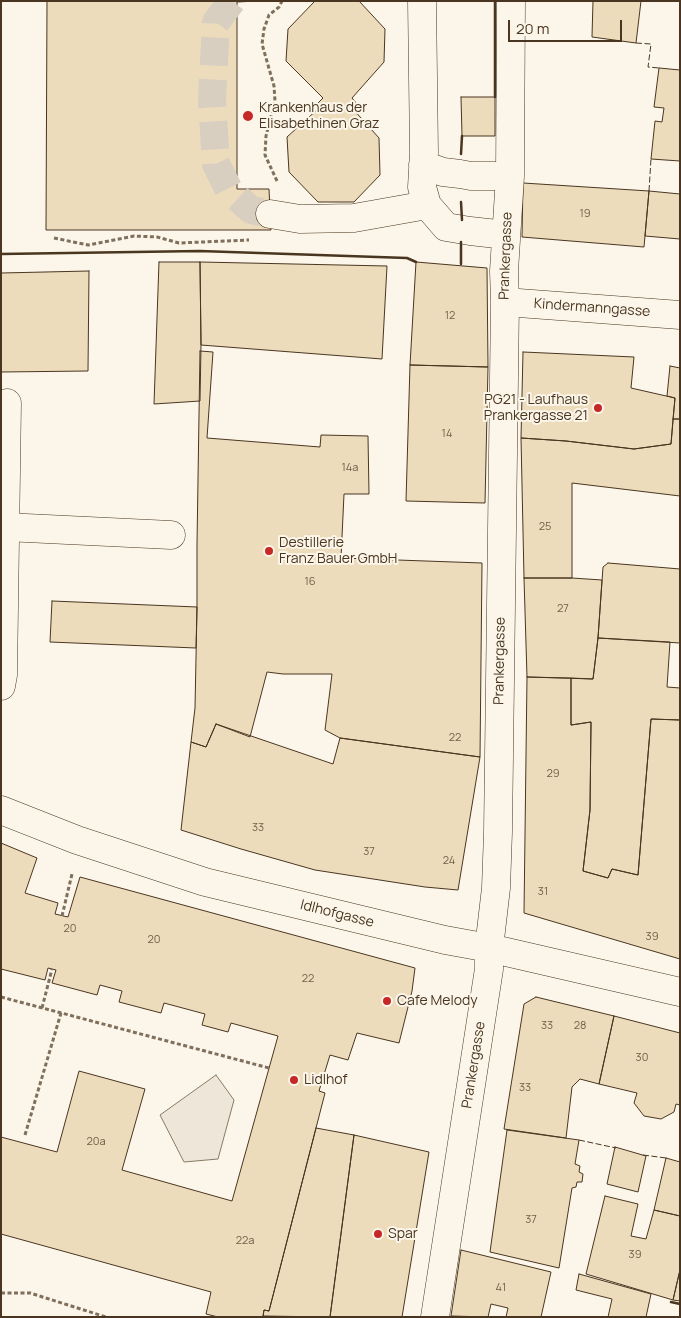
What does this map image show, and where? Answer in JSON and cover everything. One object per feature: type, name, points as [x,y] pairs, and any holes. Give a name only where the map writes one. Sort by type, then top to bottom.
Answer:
[{"type":"street","name":"Prankergasse","points":[[435,1317],[489,969],[489,948],[496,888],[504,271],[510,176],[511,1]]},
{"type":"street","points":[[418,3],[422,187],[427,205],[446,227],[506,235]]},
{"type":"street","points":[[423,165],[442,172],[510,176]]},
{"type":"street","points":[[280,215],[300,219],[354,218],[427,205]]},
{"type":"street","name":"Kindermanngasse","points":[[505,302],[680,314]]},
{"type":"street","points":[[1,686],[3,675],[6,403]]},
{"type":"street","points":[[5,527],[171,535]]},
{"type":"street","name":"Idlhofgasse","points":[[1,810],[77,840],[205,882],[445,940],[489,948],[680,992]]},
{"type":"path","points":[[54,238],[88,245],[134,236],[157,237],[179,243],[275,238],[285,231],[280,215],[283,193],[265,155],[266,136],[274,101],[274,86],[262,44],[264,29],[269,16],[279,8],[282,1]]},
{"type":"path","points":[[62,916],[72,874]]},
{"type":"path","points":[[42,1008],[52,969]]},
{"type":"path","points":[[1,997],[269,1068]]},
{"type":"path","points":[[25,1135],[61,1013]]},
{"type":"path","points":[[1,1293],[30,1293],[106,1317]]},
{"type":"shaded area","points":[[216,1075],[234,1100],[218,1159],[184,1162],[160,1115]]},
{"type":"building","points":[[47,1],[257,1],[237,2],[237,189],[269,189],[271,230],[46,230]]},
{"type":"building","points":[[315,1],[359,1],[385,29],[384,62],[352,98],[357,104],[353,109],[379,138],[380,175],[354,202],[318,202],[289,172],[287,137],[319,108],[317,104],[323,98],[286,61],[288,29]]},
{"type":"building","points":[[593,1],[641,1],[636,43],[592,37]]},
{"type":"building","points":[[659,68],[680,70],[680,161],[651,159],[655,121],[662,122],[664,108],[654,107]]},
{"type":"building","points":[[461,97],[495,97],[495,136],[462,136]]},
{"type":"building","points":[[523,183],[649,191],[644,247],[522,237]]},
{"type":"building","points":[[649,191],[680,194],[680,239],[645,236]]},
{"type":"building","points":[[159,262],[200,262],[200,401],[154,404]]},
{"type":"building","points":[[200,262],[387,266],[382,359],[201,345]]},
{"type":"building","points":[[416,262],[487,268],[488,367],[410,365]]},
{"type":"building","points":[[89,271],[88,371],[1,372],[1,273]]},
{"type":"building","name":"Destillerie Franz Bauer GmbH","points":[[200,351],[213,352],[207,438],[320,447],[321,435],[368,436],[369,494],[344,494],[341,558],[482,563],[480,757],[340,738],[325,730],[332,674],[283,674],[267,672],[250,737],[216,724],[206,747],[191,742],[195,708]]},
{"type":"building","name":"PG21 - Laufhaus Prankergasse 21","points":[[523,352],[634,357],[631,388],[675,398],[671,444],[634,449],[521,438]]},
{"type":"building","points":[[410,365],[488,367],[485,503],[406,501]]},
{"type":"building","points":[[670,366],[680,368],[680,419],[673,419],[675,398],[667,396]]},
{"type":"building","points":[[673,419],[680,419],[680,496],[572,483],[572,578],[524,578],[521,438],[634,449],[671,444]]},
{"type":"building","points":[[608,563],[680,569],[680,643],[598,638],[603,567]]},
{"type":"building","points":[[524,578],[602,580],[593,679],[527,677]]},
{"type":"building","points":[[52,601],[197,607],[196,648],[50,642]]},
{"type":"building","points":[[598,638],[670,642],[667,687],[680,688],[680,720],[651,719],[638,875],[612,869],[608,878],[583,871],[590,810],[591,722],[571,725],[571,678],[593,679]]},
{"type":"building","points":[[527,677],[571,678],[571,725],[591,722],[590,810],[583,871],[608,878],[612,869],[638,875],[651,719],[680,720],[680,959],[524,913]]},
{"type":"building","points":[[216,724],[333,764],[340,738],[480,757],[458,890],[425,887],[315,870],[181,830],[191,742],[206,747]]},
{"type":"building","name":"Lidlhof","points":[[1,843],[37,858],[25,893],[58,903],[55,914],[68,917],[80,877],[415,968],[412,991],[399,1043],[357,1033],[348,1060],[330,1055],[319,1091],[325,1093],[269,1311],[264,1310],[263,1317],[218,1317],[206,1314],[211,1292],[1,1234],[1,1137],[57,1152],[79,1071],[145,1089],[122,1170],[232,1201],[278,1036],[231,1023],[228,1032],[202,1025],[205,1014],[164,1003],[161,1013],[119,1002],[122,991],[100,985],[97,995],[52,983],[56,970],[48,968],[45,980],[1,969]]},
{"type":"building","points":[[536,997],[614,1016],[599,1084],[580,1079],[572,1087],[566,1138],[504,1129],[524,1004]]},
{"type":"building","points":[[614,1016],[680,1033],[680,1105],[676,1104],[674,1112],[661,1119],[644,1116],[634,1103],[637,1093],[599,1084]]},
{"type":"building","points":[[316,1128],[354,1135],[330,1317],[263,1316],[264,1310],[269,1311]]},
{"type":"building","points":[[507,1130],[579,1140],[575,1164],[580,1166],[579,1172],[583,1174],[582,1182],[577,1182],[576,1187],[572,1188],[559,1268],[490,1252]]},
{"type":"building","name":"Spar","points":[[354,1135],[429,1152],[402,1317],[330,1317]]},
{"type":"building","points":[[615,1147],[646,1156],[638,1192],[607,1184]]},
{"type":"building","points":[[666,1158],[680,1162],[680,1216],[654,1210]]},
{"type":"building","points":[[605,1196],[638,1204],[631,1236],[646,1239],[654,1210],[680,1216],[680,1270],[673,1300],[586,1274]]},
{"type":"building","points":[[461,1250],[551,1272],[541,1317],[506,1317],[508,1308],[491,1304],[488,1317],[451,1316]]},
{"type":"building","points":[[579,1274],[651,1294],[646,1317],[608,1317],[612,1299],[576,1290]]},
{"type":"building","points":[[680,1275],[680,1301],[673,1300]]},
{"type":"tunnel","points":[[232,1],[216,22],[212,100],[216,164],[229,190],[251,210],[270,214]]},
{"type":"fence","points":[[636,43],[651,44],[648,67],[659,68]]},
{"type":"fence","points":[[649,191],[651,159]]},
{"type":"fence","points":[[579,1140],[616,1148]]},
{"type":"fence","points":[[643,1155],[666,1158]]},
{"type":"wall","points":[[495,1],[495,97]]},
{"type":"wall","points":[[461,154],[462,136]]},
{"type":"wall","points":[[461,202],[462,220]]},
{"type":"wall","points":[[461,242],[461,264]]},
{"type":"wall","points":[[1,254],[200,251],[407,258],[416,262]]},
{"type":"wall","points":[[671,1302],[680,1304]]},
{"type":"place","name":"Krankenhaus der Elisabethinen Graz","points":[[248,116]]},
{"type":"place","name":"PG21 - Laufhaus Prankergasse 21","points":[[598,408]]},
{"type":"place","name":"Destillerie Franz Bauer GmbH","points":[[269,551]]},
{"type":"place","name":"Cafe Melody","points":[[387,1001]]},
{"type":"place","name":"Lidlhof","points":[[294,1080]]},
{"type":"place","name":"Spar","points":[[378,1234]]}]
